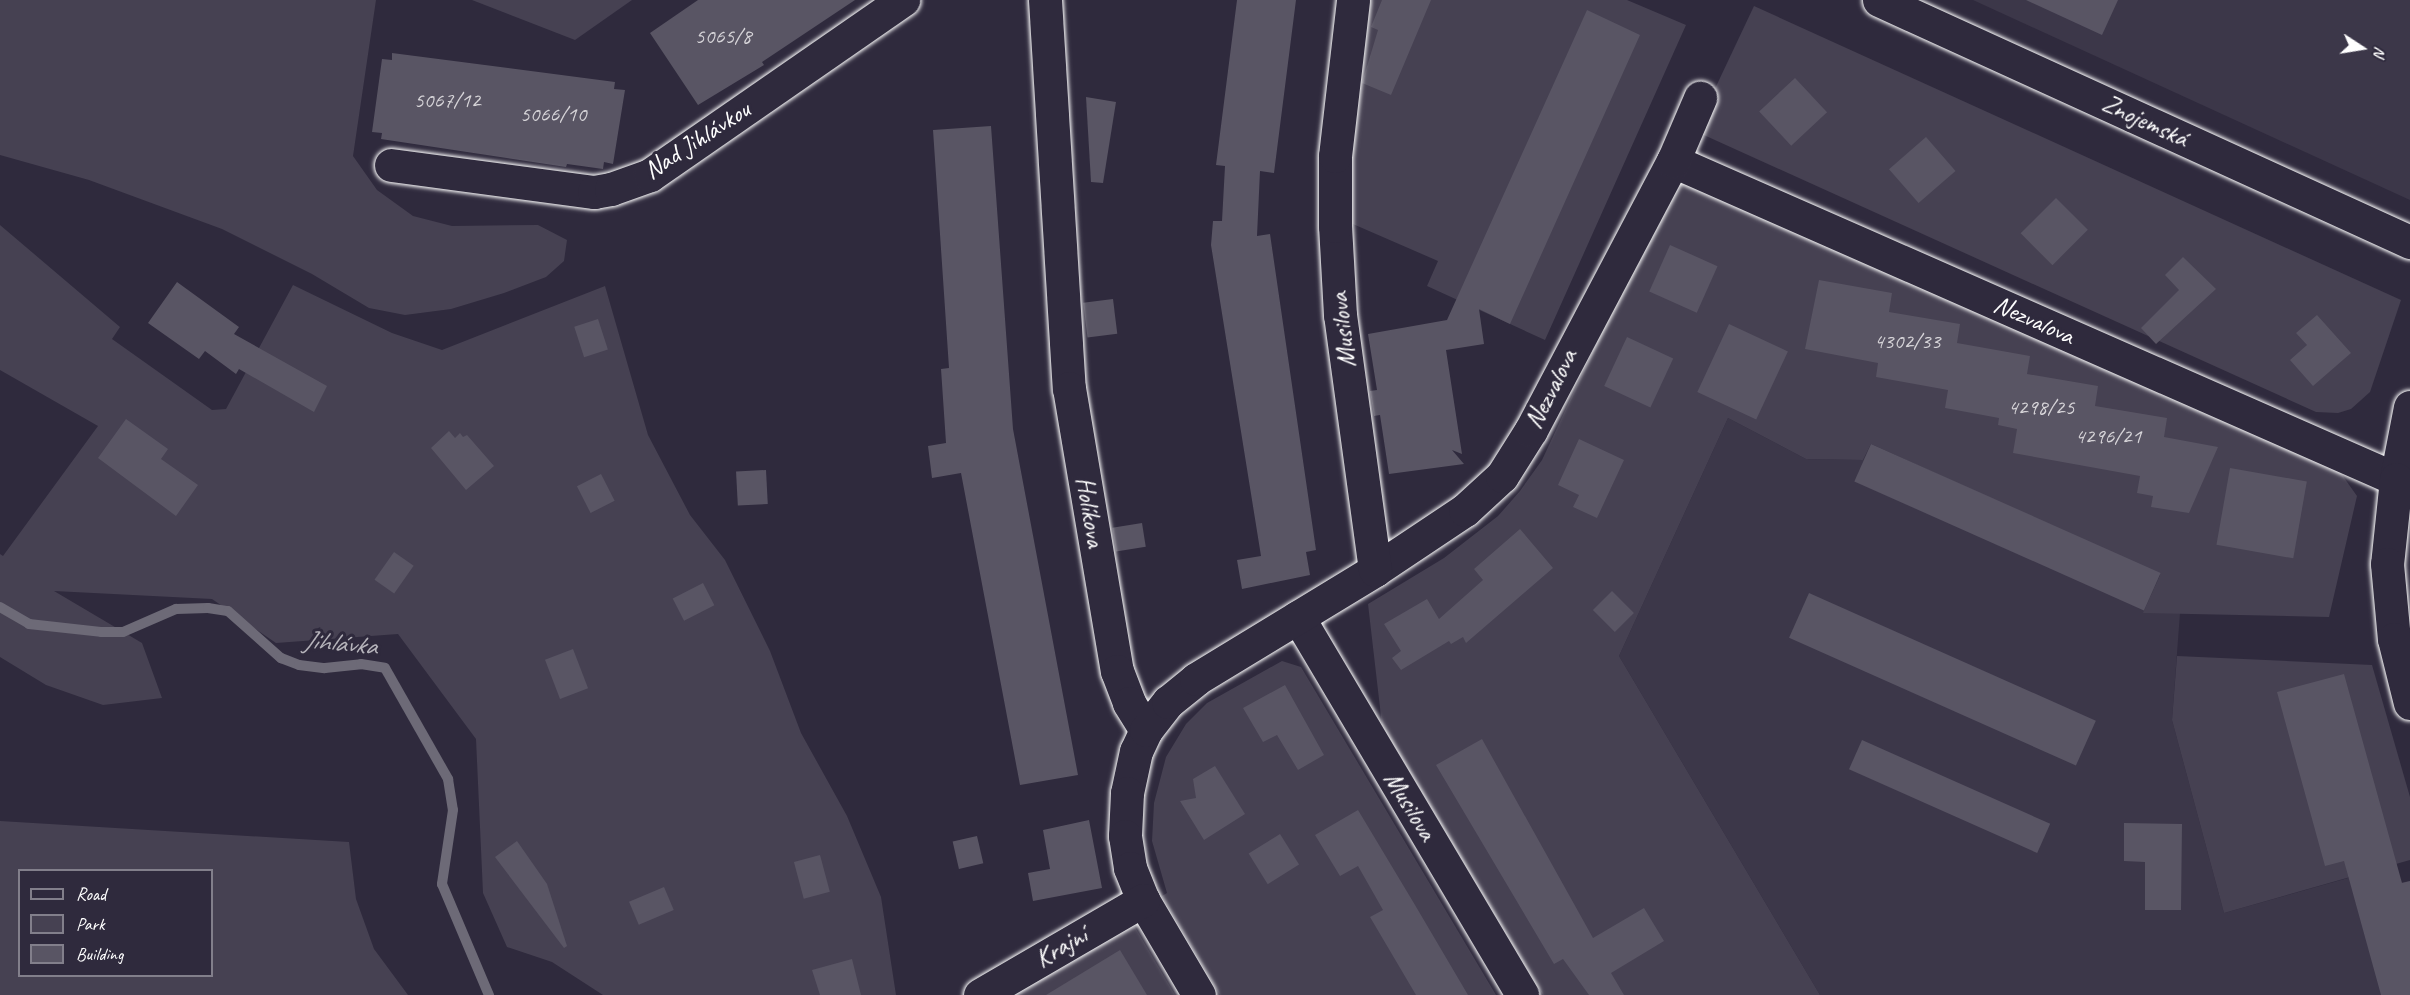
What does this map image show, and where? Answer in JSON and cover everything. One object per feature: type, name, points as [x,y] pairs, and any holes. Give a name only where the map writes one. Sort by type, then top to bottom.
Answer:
[{"type":"street","name":"Nad Jihlávkou","points":[[391,165],[594,192],[611,189],[650,175],[903,0]]},
{"type":"street","name":"Holíkova","points":[[1045,0],[1069,388],[1117,671],[1129,703],[1146,730]]},
{"type":"street","name":"Musilova","points":[[1353,0],[1335,156],[1335,226],[1340,315],[1374,570]]},
{"type":"street","name":"Znojemská","points":[[1879,0],[2410,242]]},
{"type":"street","name":"Nezvalova","points":[[1374,570],[1465,510],[1502,476],[1531,430],[1673,161],[1700,98]]},
{"type":"street","name":"Nezvalova","points":[[1673,161],[2396,479]]},
{"type":"street","points":[[2410,407],[2396,479],[2387,564],[2394,639],[2410,703]]},
{"type":"street","points":[[1199,995],[1143,900],[1130,868],[1125,836],[1126,793],[1136,751],[1146,730],[1168,702],[1196,679],[1374,570]]},
{"type":"street","name":"Musilova","points":[[1298,617],[1522,995]]},
{"type":"street","name":"Krajní","points":[[980,995],[1143,900]]},
{"type":"shaded area","points":[[1973,0],[2410,0],[2410,200]]},
{"type":"shaded area","points":[[1728,418],[1806,459],[1863,460],[1871,444],[2160,575],[2144,613],[2180,613],[2172,720],[2224,913],[2394,865],[2399,883],[2410,881],[2410,995],[1820,995],[1619,656]]},
{"type":"green space","points":[[0,0],[376,0],[353,156],[377,190],[413,216],[452,226],[538,225],[567,240],[564,261],[546,277],[504,293],[451,309],[405,315],[369,308],[312,274],[222,229],[89,180],[0,155]]},
{"type":"green space","points":[[472,0],[632,0],[575,40]]},
{"type":"green space","points":[[1366,0],[1627,0],[1686,25],[1545,340],[1427,286],[1438,261],[1346,221],[1348,162]]},
{"type":"green space","points":[[1754,6],[2401,300],[2370,392],[2351,409],[2338,413],[2316,412],[1695,131]]},
{"type":"green space","points":[[1695,179],[2340,472],[2357,496],[2329,617],[2143,613],[2160,575],[1871,444],[1863,460],[1806,459],[1728,418],[1619,656],[1820,995],[1543,995],[1382,725],[1368,604],[1444,558],[1498,516],[1520,491],[1542,460],[1669,189]]},
{"type":"green space","points":[[0,225],[120,327],[112,339],[212,410],[226,409],[293,285],[392,333],[442,350],[605,286],[648,435],[690,515],[725,560],[770,651],[801,733],[847,816],[881,897],[896,995],[603,995],[552,962],[507,947],[483,893],[476,739],[398,634],[276,643],[212,599],[54,591],[142,643],[162,698],[103,705],[46,685],[0,657],[0,554],[3,556],[98,426],[0,370]]},
{"type":"green space","points":[[2177,656],[2372,665],[2410,797],[2410,860],[2224,913],[2172,720]]},
{"type":"green space","points":[[1282,661],[1301,667],[1496,995],[1220,995],[1162,896],[1167,893],[1152,841],[1154,803],[1166,757],[1186,724],[1207,703]]},
{"type":"green space","points":[[0,821],[349,842],[356,899],[374,949],[408,995],[0,995]]},
{"type":"green space","points":[[1129,917],[1175,995],[1003,995]]},
{"type":"building","points":[[698,0],[855,0],[762,62],[764,65],[698,105],[650,33]]},
{"type":"building","points":[[1237,0],[1296,0],[1274,173],[1260,171],[1257,236],[1270,234],[1316,550],[1306,552],[1310,575],[1242,589],[1237,560],[1261,556],[1211,245],[1213,221],[1222,221],[1225,166],[1216,165]]},
{"type":"building","points":[[1382,0],[1431,0],[1391,95],[1362,83],[1378,30],[1371,27]]},
{"type":"building","points":[[2026,0],[2118,0],[2102,35]]},
{"type":"building","points":[[1587,10],[1640,35],[1510,324],[1479,309],[1484,344],[1446,350],[1462,454],[1452,450],[1464,464],[1389,474],[1380,415],[1374,416],[1370,391],[1377,390],[1368,334],[1447,320]]},
{"type":"building","points":[[392,53],[615,82],[614,89],[625,90],[613,164],[604,162],[603,169],[567,164],[566,167],[381,139],[382,133],[372,132],[382,59],[392,60]]},
{"type":"building","points":[[1795,78],[1827,112],[1791,146],[1759,111]]},
{"type":"building","points":[[1086,97],[1116,102],[1103,183],[1091,182]]},
{"type":"building","points":[[991,126],[1013,429],[1078,775],[1020,785],[961,473],[932,478],[928,446],[946,443],[941,369],[949,368],[933,130]]},
{"type":"building","points":[[1926,137],[1956,171],[1919,203],[1889,169]]},
{"type":"building","points":[[2056,198],[2088,230],[2052,265],[2021,233]]},
{"type":"building","points":[[1670,245],[1718,266],[1697,313],[1649,292]]},
{"type":"building","points":[[2183,257],[2216,289],[2156,344],[2141,328],[2179,290],[2165,275]]},
{"type":"building","points":[[1819,280],[1892,293],[1889,312],[1960,324],[1957,343],[2030,356],[2027,374],[2098,386],[2095,406],[2167,418],[2164,437],[2218,447],[2189,513],[2151,507],[2153,496],[2137,493],[2140,476],[2013,453],[2017,429],[1998,425],[1999,418],[1945,408],[1948,390],[1876,377],[1878,363],[1805,349]]},
{"type":"building","points":[[177,282],[239,327],[234,334],[327,386],[314,412],[239,369],[236,374],[205,351],[199,359],[148,323]]},
{"type":"building","points":[[1113,299],[1117,334],[1087,337],[1083,303]]},
{"type":"building","points":[[2317,315],[2351,353],[2313,386],[2290,360],[2307,345],[2296,333]]},
{"type":"building","points":[[598,319],[608,349],[584,357],[574,327]]},
{"type":"building","points":[[1729,324],[1788,351],[1756,419],[1697,392]]},
{"type":"building","points":[[1627,337],[1673,359],[1650,407],[1604,386]]},
{"type":"building","points":[[126,419],[168,449],[161,459],[198,485],[176,516],[98,458]]},
{"type":"building","points":[[449,431],[455,438],[460,433],[463,437],[467,435],[494,466],[466,490],[431,448]]},
{"type":"building","points":[[1579,439],[1624,460],[1597,518],[1573,507],[1579,495],[1558,485]]},
{"type":"building","points":[[1871,444],[2161,573],[2144,610],[1854,481]]},
{"type":"building","points":[[2230,468],[2307,482],[2293,558],[2216,545]]},
{"type":"building","points":[[766,470],[768,504],[738,506],[736,472]]},
{"type":"building","points":[[601,474],[615,501],[591,513],[577,486]]},
{"type":"building","points":[[1142,523],[1146,547],[1116,551],[1112,528]]},
{"type":"building","points":[[1520,529],[1553,568],[1466,643],[1463,637],[1451,644],[1449,641],[1401,670],[1392,658],[1401,651],[1384,624],[1427,599],[1439,619],[1483,580],[1474,569]]},
{"type":"building","points":[[394,552],[414,566],[394,594],[374,580]]},
{"type":"building","points":[[703,583],[714,605],[684,621],[673,598]]},
{"type":"building","points":[[1612,591],[1634,613],[1615,632],[1593,610]]},
{"type":"building","points":[[1809,593],[2096,721],[2076,765],[1789,638]]},
{"type":"building","points":[[573,649],[588,688],[560,699],[545,660]]},
{"type":"building","points":[[2344,674],[2402,883],[2410,881],[2410,995],[2381,995],[2344,861],[2325,866],[2277,692]]},
{"type":"building","points":[[1285,685],[1324,755],[1298,770],[1277,735],[1263,742],[1243,708]]},
{"type":"building","points":[[1482,739],[1593,938],[1644,908],[1664,941],[1611,973],[1624,995],[1589,995],[1563,959],[1554,964],[1436,765]]},
{"type":"building","points":[[1862,740],[2050,824],[2037,853],[1849,769]]},
{"type":"building","points":[[1215,766],[1245,814],[1204,840],[1180,801],[1196,798],[1193,779]]},
{"type":"building","points":[[1358,810],[1468,995],[1416,995],[1370,917],[1383,910],[1358,866],[1340,876],[1315,835]]},
{"type":"building","points":[[1089,820],[1102,888],[1033,901],[1028,873],[1050,869],[1043,830]]},
{"type":"building","points":[[2124,823],[2182,824],[2181,910],[2145,910],[2145,862],[2124,861]]},
{"type":"building","points":[[1280,834],[1299,865],[1268,884],[1249,854]]},
{"type":"building","points":[[977,836],[983,863],[959,869],[953,842]]},
{"type":"building","points":[[517,841],[547,884],[567,946],[564,948],[495,857]]},
{"type":"building","points":[[820,855],[830,892],[804,899],[794,862]]},
{"type":"building","points":[[664,887],[674,910],[639,925],[629,902]]},
{"type":"building","points":[[1120,950],[1147,995],[1046,995]]},
{"type":"building","points":[[852,959],[861,995],[820,995],[812,970]]},
{"type":"waterway","name":"Jihlávka","points":[[0,607],[29,624],[101,632],[123,632],[176,609],[208,608],[228,611],[281,658],[299,665],[325,668],[361,664],[385,668],[448,779],[453,810],[442,884],[489,995]]}]
